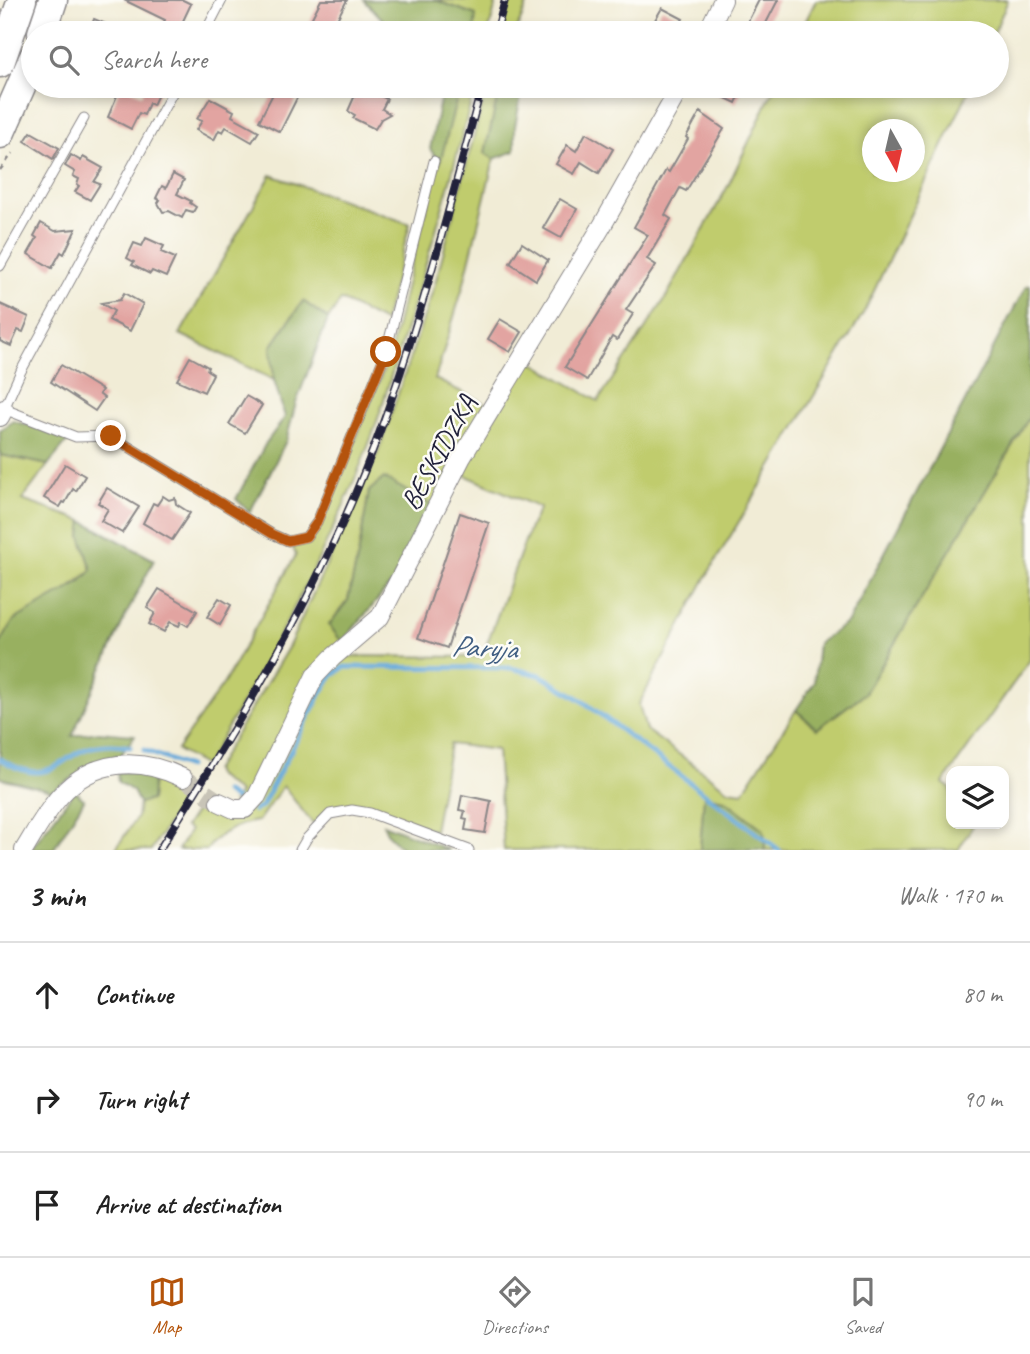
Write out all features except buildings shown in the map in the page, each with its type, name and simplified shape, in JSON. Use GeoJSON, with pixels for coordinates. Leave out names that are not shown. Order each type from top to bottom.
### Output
{"type":"FeatureCollection","features":[{"type":"Feature","properties":{"kind":"highway"},"geometry":{"type":"LineString","coordinates":[[0,63],[22,0]]}},
{"type":"Feature","properties":{"kind":"highway"},"geometry":{"type":"LineString","coordinates":[[46,21],[52,0]]}},
{"type":"Feature","properties":{"kind":"highway"},"geometry":{"type":"LineString","coordinates":[[0,134],[21,87]]}},
{"type":"Feature","properties":{"kind":"street"},"geometry":{"type":"LineString","coordinates":[[713,21],[723,0]]}},
{"type":"Feature","properties":{"kind":"street","name":"BESKIDZKA"},"geometry":{"type":"LineString","coordinates":[[219,802],[234,809],[245,809],[257,796],[316,676],[332,657],[380,617],[462,457],[601,226],[674,98]]}},
{"type":"Feature","properties":{"kind":"street"},"geometry":{"type":"LineString","coordinates":[[24,850],[59,797],[72,784],[93,771],[122,763],[170,772],[183,778]]}},
{"type":"Feature","properties":{"kind":"lane"},"geometry":{"type":"LineString","coordinates":[[211,21],[222,0]]}},
{"type":"Feature","properties":{"kind":"lane"},"geometry":{"type":"LineString","coordinates":[[169,98],[21,371],[2,413],[76,437],[111,436],[272,534],[288,541],[306,537],[317,522],[386,352],[433,161]]}},
{"type":"Feature","properties":{"kind":"lane"},"geometry":{"type":"LineString","coordinates":[[0,266],[84,118]]}},
{"type":"Feature","properties":{"kind":"lane"},"geometry":{"type":"LineString","coordinates":[[300,850],[307,838],[330,814],[352,810],[370,813],[469,850]]}},
{"type":"Feature","properties":{"kind":"green space"},"geometry":{"type":"Polygon","coordinates":[[[364,0],[435,0],[476,15],[475,21],[384,21],[364,0]]]}},
{"type":"Feature","properties":{"kind":"green space"},"geometry":{"type":"Polygon","coordinates":[[[435,0],[497,0],[491,21],[475,21],[475,15],[435,0]]]}},
{"type":"Feature","properties":{"kind":"green space"},"geometry":{"type":"Polygon","coordinates":[[[510,0],[529,0],[520,21],[504,21],[510,0]]]}},
{"type":"Feature","properties":{"kind":"green space"},"geometry":{"type":"Polygon","coordinates":[[[816,0],[1008,0],[999,21],[806,21],[816,0]]]}},
{"type":"Feature","properties":{"kind":"green space"},"geometry":{"type":"Polygon","coordinates":[[[441,98],[457,98],[440,163],[430,149],[441,98]]]}},
{"type":"Feature","properties":{"kind":"green space"},"geometry":{"type":"Polygon","coordinates":[[[457,98],[472,98],[430,249],[370,441],[315,566],[205,766],[177,750],[224,683],[296,555],[292,546],[310,541],[327,512],[390,354],[409,272],[457,98]]]}},
{"type":"Feature","properties":{"kind":"green space"},"geometry":{"type":"Polygon","coordinates":[[[484,98],[497,98],[485,153],[494,159],[463,287],[435,379],[488,405],[433,506],[411,495],[369,491],[348,600],[329,625],[342,642],[246,799],[233,802],[239,793],[214,771],[289,646],[378,453],[435,284],[484,98]]]}},
{"type":"Feature","properties":{"kind":"green space"},"geometry":{"type":"Polygon","coordinates":[[[497,98],[521,98],[515,126],[515,151],[494,159],[485,153],[497,98]]]}},
{"type":"Feature","properties":{"kind":"green space"},"geometry":{"type":"Polygon","coordinates":[[[769,98],[965,98],[865,310],[709,572],[639,704],[646,730],[728,790],[743,792],[796,710],[817,729],[865,693],[1030,415],[1030,660],[955,766],[946,766],[946,779],[943,783],[946,785],[946,829],[971,829],[958,850],[763,850],[765,848],[704,797],[700,850],[504,850],[497,750],[450,744],[434,831],[385,811],[360,805],[334,807],[313,824],[283,786],[258,821],[229,830],[207,850],[178,850],[190,830],[185,827],[200,805],[220,814],[227,811],[239,815],[321,679],[344,656],[482,657],[531,525],[540,508],[460,473],[527,359],[598,401],[665,299],[728,186],[769,98]]]}},
{"type":"Feature","properties":{"kind":"green space"},"geometry":{"type":"Polygon","coordinates":[[[271,175],[410,224],[384,322],[341,300],[328,319],[303,301],[271,347],[274,380],[180,334],[271,175]]]}},
{"type":"Feature","properties":{"kind":"green space"},"geometry":{"type":"Polygon","coordinates":[[[1030,285],[1030,416],[865,693],[817,729],[796,710],[814,683],[818,643],[848,622],[1026,286],[1030,285]]]}},
{"type":"Feature","properties":{"kind":"green space"},"geometry":{"type":"Polygon","coordinates":[[[303,301],[328,319],[296,403],[286,441],[250,512],[236,499],[266,443],[285,417],[274,380],[271,347],[303,301]]]}},
{"type":"Feature","properties":{"kind":"green space"},"geometry":{"type":"Polygon","coordinates":[[[13,421],[68,441],[48,465],[0,455],[0,431],[13,421]]]}},
{"type":"Feature","properties":{"kind":"green space"},"geometry":{"type":"Polygon","coordinates":[[[0,455],[48,465],[22,500],[83,521],[81,536],[92,570],[0,644],[0,455]]]}},
{"type":"Feature","properties":{"kind":"green space"},"geometry":{"type":"Polygon","coordinates":[[[384,478],[433,506],[392,583],[342,642],[329,625],[348,600],[369,491],[384,478]]]}},
{"type":"Feature","properties":{"kind":"green space"},"geometry":{"type":"Polygon","coordinates":[[[83,521],[154,560],[126,615],[72,736],[99,732],[135,735],[121,755],[88,768],[52,791],[0,778],[0,644],[14,620],[79,583],[92,570],[81,536],[83,521]]]}},
{"type":"Feature","properties":{"kind":"green space"},"geometry":{"type":"Polygon","coordinates":[[[117,772],[135,772],[153,778],[151,800],[139,803],[133,791],[118,782],[117,772]]]}},
{"type":"Feature","properties":{"kind":"green space"},"geometry":{"type":"Polygon","coordinates":[[[153,778],[161,779],[186,796],[151,850],[115,850],[137,817],[139,803],[151,800],[153,778]]]}},
{"type":"Feature","properties":{"kind":"green space"},"geometry":{"type":"Polygon","coordinates":[[[75,790],[84,800],[53,850],[30,850],[75,790]]]}},
{"type":"Feature","properties":{"kind":"green space"},"geometry":{"type":"Polygon","coordinates":[[[704,796],[725,800],[764,830],[765,849],[700,850],[704,796]]]}},
{"type":"Feature","properties":{"kind":"green space"},"geometry":{"type":"Polygon","coordinates":[[[383,824],[449,850],[403,850],[389,836],[383,824]]]}},
{"type":"Feature","properties":{"kind":"waterway","name":"Paryja"},"geometry":{"type":"LineString","coordinates":[[254,811],[262,806],[322,691],[333,675],[344,667],[511,668],[540,675],[580,699],[779,850]]}},
{"type":"Feature","properties":{"kind":"waterway","name":"Paryja"},"geometry":{"type":"LineString","coordinates":[[0,759],[17,768],[36,772],[55,767],[92,747],[130,747]]}},
{"type":"Feature","properties":{"kind":"waterway"},"geometry":{"type":"LineString","coordinates":[[144,750],[188,767]]}},
{"type":"Feature","properties":{"kind":"waterway"},"geometry":{"type":"LineString","coordinates":[[225,792],[235,799]]}},
{"type":"Feature","properties":{"kind":"tunnel"},"geometry":{"type":"LineString","coordinates":[[183,778],[219,802]]}},
{"type":"Feature","properties":{"kind":"railway"},"geometry":{"type":"LineString","coordinates":[[499,21],[505,0]]}},
{"type":"Feature","properties":{"kind":"railway"},"geometry":{"type":"LineString","coordinates":[[159,850],[271,664],[344,520],[383,423],[415,328],[479,98]]}},
{"type":"Feature","properties":{"kind":"route"},"geometry":{"type":"LineString","coordinates":[[111,436],[272,534],[288,541],[306,537],[317,522],[386,352]]}}]}
